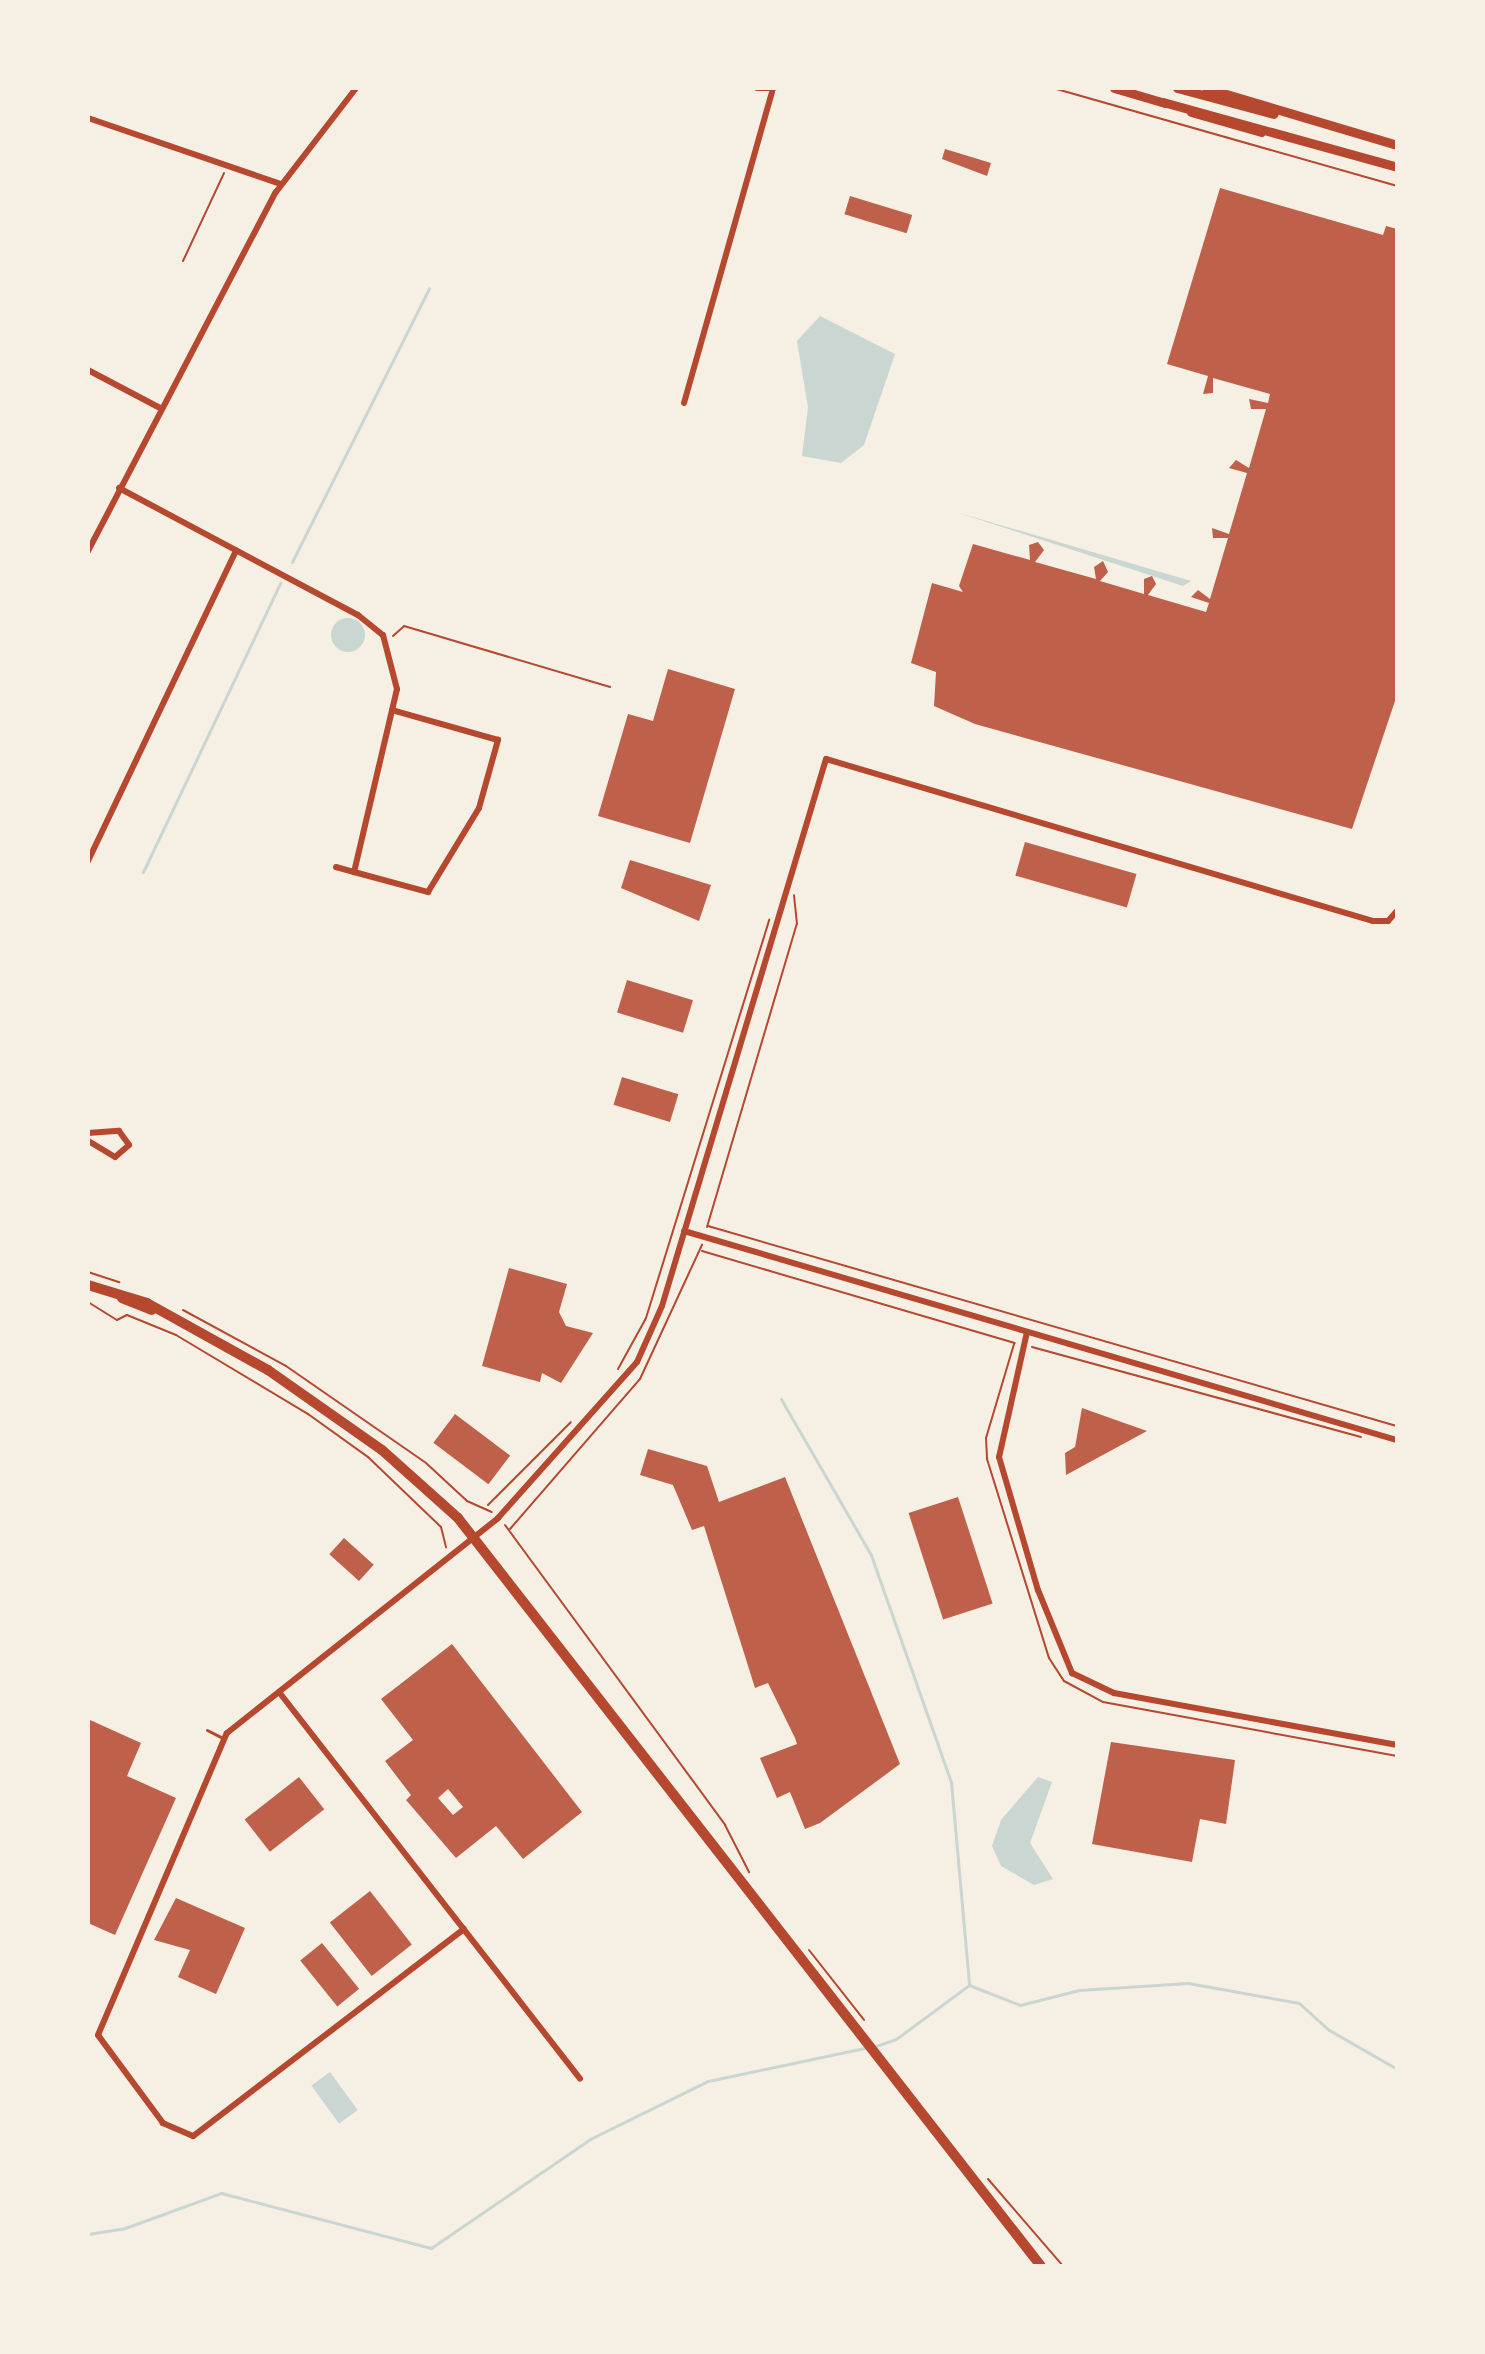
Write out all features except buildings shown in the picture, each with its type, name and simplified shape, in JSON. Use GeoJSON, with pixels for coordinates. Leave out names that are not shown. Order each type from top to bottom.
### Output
{"type":"FeatureCollection","features":[{"type":"Feature","properties":{"kind":"main road"},"geometry":{"type":"LineString","coordinates":[[1114,88],[1397,167]]}},
{"type":"Feature","properties":{"kind":"main road"},"geometry":{"type":"LineString","coordinates":[[1177,88],[1397,145]]}},
{"type":"Feature","properties":{"kind":"main road"},"geometry":{"type":"LineString","coordinates":[[1206,88],[1289,116]]}},
{"type":"Feature","properties":{"kind":"main road"},"geometry":{"type":"LineString","coordinates":[[88,1285],[152,1310],[322,1406],[402,1466],[476,1537],[857,2037],[1041,2266]]}},
{"type":"Feature","properties":{"kind":"street"},"geometry":{"type":"LineString","coordinates":[[88,551],[160,408],[281,184],[356,88]]}},
{"type":"Feature","properties":{"kind":"street"},"geometry":{"type":"LineString","coordinates":[[684,403],[773,90],[757,88]]}},
{"type":"Feature","properties":{"kind":"street"},"geometry":{"type":"LineString","coordinates":[[88,118],[281,184]]}},
{"type":"Feature","properties":{"kind":"street"},"geometry":{"type":"LineString","coordinates":[[88,370],[160,408]]}},
{"type":"Feature","properties":{"kind":"street"},"geometry":{"type":"LineString","coordinates":[[119,488],[358,615],[387,641],[398,671],[392,710],[354,872]]}},
{"type":"Feature","properties":{"kind":"street"},"geometry":{"type":"LineString","coordinates":[[88,861],[236,551]]}},
{"type":"Feature","properties":{"kind":"street"},"geometry":{"type":"LineString","coordinates":[[336,867],[432,889],[479,808],[498,740],[392,710]]}},
{"type":"Feature","properties":{"kind":"street"},"geometry":{"type":"LineString","coordinates":[[464,1929],[206,2129],[187,2136],[168,2128],[106,2050],[98,2025],[223,1738],[476,1537],[573,1442],[631,1371],[660,1312],[826,759],[1373,921],[1388,921],[1397,911]]}},
{"type":"Feature","properties":{"kind":"street"},"geometry":{"type":"LineString","coordinates":[[88,1133],[119,1131],[129,1145],[115,1157],[88,1141]]}},
{"type":"Feature","properties":{"kind":"street"},"geometry":{"type":"LineString","coordinates":[[684,1231],[1397,1440]]}},
{"type":"Feature","properties":{"kind":"street"},"geometry":{"type":"LineString","coordinates":[[1027,1332],[999,1457],[1038,1590],[1072,1673],[1114,1693],[1397,1745]]}},
{"type":"Feature","properties":{"kind":"street"},"geometry":{"type":"LineString","coordinates":[[279,1692],[580,2079]]}},
{"type":"Feature","properties":{"kind":"lane"},"geometry":{"type":"LineString","coordinates":[[207,1730],[223,1738]]}},
{"type":"Feature","properties":{"kind":"path"},"geometry":{"type":"LineString","coordinates":[[1053,88],[1397,186]]}},
{"type":"Feature","properties":{"kind":"path"},"geometry":{"type":"LineString","coordinates":[[183,261],[228,164]]}},
{"type":"Feature","properties":{"kind":"path"},"geometry":{"type":"LineString","coordinates":[[387,641],[404,626],[610,687]]}},
{"type":"Feature","properties":{"kind":"path"},"geometry":{"type":"LineString","coordinates":[[794,891],[797,924],[706,1228],[1397,1426]]}},
{"type":"Feature","properties":{"kind":"path"},"geometry":{"type":"LineString","coordinates":[[615,1373],[646,1318],[764,921],[778,917]]}},
{"type":"Feature","properties":{"kind":"path"},"geometry":{"type":"LineString","coordinates":[[701,1245],[700,1251],[689,1259],[664,1337],[640,1379],[508,1529],[725,1825],[756,1882]]}},
{"type":"Feature","properties":{"kind":"path"},"geometry":{"type":"LineString","coordinates":[[700,1251],[1359,1442],[1366,1417]]}},
{"type":"Feature","properties":{"kind":"path"},"geometry":{"type":"LineString","coordinates":[[88,1302],[117,1320],[127,1315],[176,1335],[296,1406],[368,1457],[442,1526],[443,1541]]}},
{"type":"Feature","properties":{"kind":"path"},"geometry":{"type":"LineString","coordinates":[[1014,1343],[986,1438],[987,1459],[1061,1678],[1098,1701],[1397,1756]]}},
{"type":"Feature","properties":{"kind":"path"},"geometry":{"type":"LineString","coordinates":[[487,1507],[576,1417]]}},
{"type":"Feature","properties":{"kind":"path"},"geometry":{"type":"LineString","coordinates":[[463,1505],[487,1507],[491,1511]]}},
{"type":"Feature","properties":{"kind":"path"},"geometry":{"type":"LineString","coordinates":[[807,1947],[868,2029]]}},
{"type":"Feature","properties":{"kind":"shaded area"},"geometry":{"type":"Polygon","coordinates":[[[820,316],[895,354],[864,445],[841,463],[802,456],[808,407],[797,341],[820,316]]]}},
{"type":"Feature","properties":{"kind":"shaded area"},"geometry":{"type":"Polygon","coordinates":[[[956,512],[1191,581],[1183,586],[956,512]]]}},
{"type":"Feature","properties":{"kind":"shaded area"},"geometry":{"type":"Polygon","coordinates":[[[348,618],[360,623],[365,635],[360,647],[348,652],[336,647],[331,635],[336,623],[348,618]]]}},
{"type":"Feature","properties":{"kind":"shaded area"},"geometry":{"type":"Polygon","coordinates":[[[1038,1777],[1052,1782],[1030,1843],[1053,1879],[1034,1885],[1001,1866],[992,1846],[1001,1820],[1038,1777]]]}},
{"type":"Feature","properties":{"kind":"shaded area"},"geometry":{"type":"Polygon","coordinates":[[[330,2072],[358,2110],[339,2124],[311,2086],[330,2072]]]}},
{"type":"Feature","properties":{"kind":"waterway"},"geometry":{"type":"LineString","coordinates":[[292,562],[429,288]]}},
{"type":"Feature","properties":{"kind":"waterway"},"geometry":{"type":"LineString","coordinates":[[143,872],[280,583]]}},
{"type":"Feature","properties":{"kind":"waterway"},"geometry":{"type":"LineString","coordinates":[[781,1399],[871,1555],[951,1782],[969,1984]]}},
{"type":"Feature","properties":{"kind":"waterway"},"geometry":{"type":"LineString","coordinates":[[873,2047],[896,2039],[969,1985],[1020,2005],[1079,1990],[1188,1983],[1299,2003],[1329,2030],[1397,2069]]}},
{"type":"Feature","properties":{"kind":"waterway"},"geometry":{"type":"LineString","coordinates":[[88,2234],[125,2228],[221,2193],[431,2248],[590,2139],[708,2081],[865,2048]]}}]}
